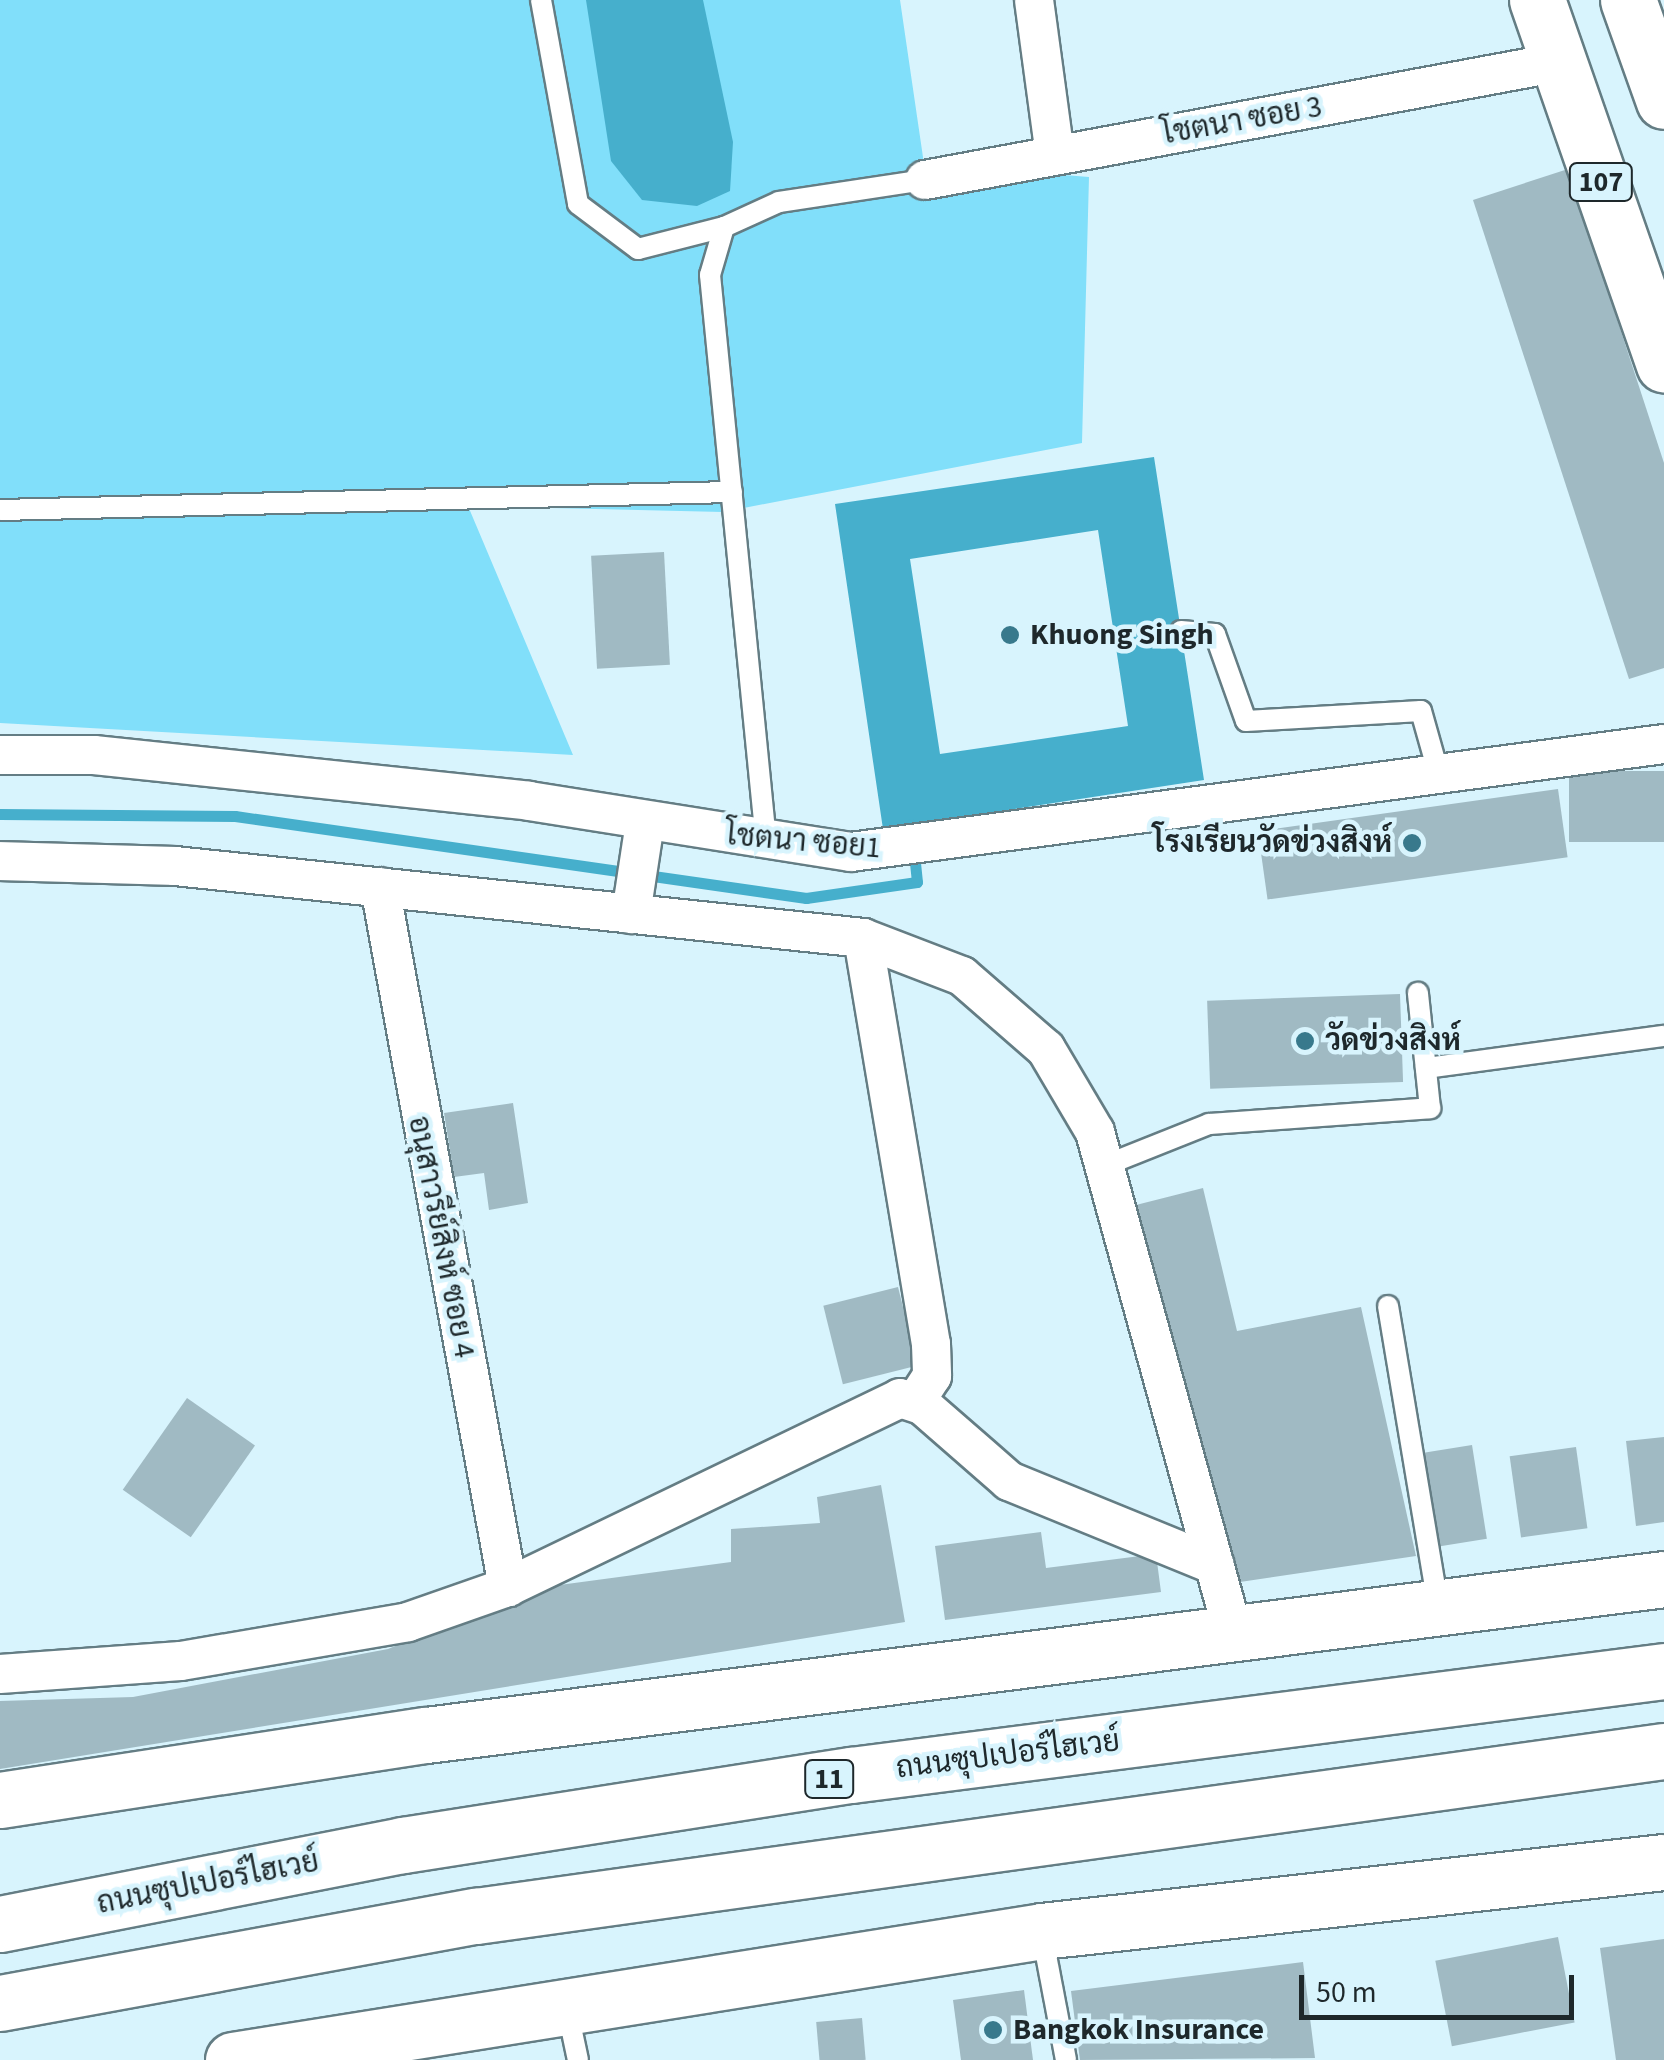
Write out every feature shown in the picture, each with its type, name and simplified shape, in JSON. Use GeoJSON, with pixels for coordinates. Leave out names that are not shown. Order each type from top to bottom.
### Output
{"type":"FeatureCollection","features":[{"type":"Feature","properties":{"kind":"main road","name":"107"},"geometry":{"type":"LineString","coordinates":[[1537,0],[1664,364]]}},
{"type":"Feature","properties":{"kind":"main road"},"geometry":{"type":"LineString","coordinates":[[1643,16],[1664,102]]}},
{"type":"Feature","properties":{"kind":"main road"},"geometry":{"type":"LineString","coordinates":[[0,1800],[406,1738],[1664,1579]]}},
{"type":"Feature","properties":{"kind":"main road","name":"ถนนซุปเปอร์ไฮเวย์"},"geometry":{"type":"LineString","coordinates":[[0,1924],[404,1846],[851,1775],[1664,1671]]}},
{"type":"Feature","properties":{"kind":"main road"},"geometry":{"type":"LineString","coordinates":[[0,2003],[476,1916],[1664,1752]]}},
{"type":"Feature","properties":{"kind":"main road"},"geometry":{"type":"LineString","coordinates":[[232,2060],[565,2002],[1042,1931],[1664,1862]]}},
{"type":"Feature","properties":{"kind":"street"},"geometry":{"type":"LineString","coordinates":[[1034,0],[1055,156]]}},
{"type":"Feature","properties":{"kind":"street","name":"โชตนา ซอย 3"},"geometry":{"type":"LineString","coordinates":[[925,180],[1560,62]]}},
{"type":"Feature","properties":{"kind":"street","name":"โชตนา ซอย1"},"geometry":{"type":"LineString","coordinates":[[0,755],[94,754],[529,801],[766,842],[894,850],[938,847],[1664,744]]}},
{"type":"Feature","properties":{"kind":"street"},"geometry":{"type":"LineString","coordinates":[[631,914],[644,823]]}},
{"type":"Feature","properties":{"kind":"street"},"geometry":{"type":"LineString","coordinates":[[0,862],[174,866],[380,887],[863,938],[934,960],[1021,1021],[1072,1086],[1106,1166],[1234,1636]]}},
{"type":"Feature","properties":{"kind":"street","name":"อนุสาวรีย์สิงห์ ซอย 4"},"geometry":{"type":"LineString","coordinates":[[380,887],[508,1587]]}},
{"type":"Feature","properties":{"kind":"street"},"geometry":{"type":"LineString","coordinates":[[863,938],[931,1344],[932,1376],[916,1401]]}},
{"type":"Feature","properties":{"kind":"street"},"geometry":{"type":"LineString","coordinates":[[0,1674],[255,1652],[408,1622],[508,1587],[848,1418],[894,1399],[916,1401],[1009,1481],[1215,1566]]}},
{"type":"Feature","properties":{"kind":"lane"},"geometry":{"type":"LineString","coordinates":[[541,0],[578,204],[638,250],[724,228],[779,202],[925,180]]}},
{"type":"Feature","properties":{"kind":"lane"},"geometry":{"type":"LineString","coordinates":[[724,228],[710,275],[766,842]]}},
{"type":"Feature","properties":{"kind":"lane"},"geometry":{"type":"LineString","coordinates":[[0,510],[732,492]]}},
{"type":"Feature","properties":{"kind":"lane"},"geometry":{"type":"LineString","coordinates":[[1181,631],[1215,634],[1246,721],[1422,711],[1440,775]]}},
{"type":"Feature","properties":{"kind":"lane"},"geometry":{"type":"LineString","coordinates":[[1106,1166],[1210,1124],[1430,1108],[1418,993]]}},
{"type":"Feature","properties":{"kind":"lane"},"geometry":{"type":"LineString","coordinates":[[1426,1068],[1664,1036]]}},
{"type":"Feature","properties":{"kind":"lane"},"geometry":{"type":"LineString","coordinates":[[1388,1306],[1438,1610]]}},
{"type":"Feature","properties":{"kind":"lane"},"geometry":{"type":"LineString","coordinates":[[1042,1931],[1066,2060]]}},
{"type":"Feature","properties":{"kind":"lane"},"geometry":{"type":"LineString","coordinates":[[565,2002],[578,2060]]}},
{"type":"Feature","properties":{"kind":"shaded area"},"geometry":{"type":"Polygon","coordinates":[[[0,0],[900,0],[924,164],[1089,177],[1082,443],[723,512],[468,506],[573,755],[0,723],[0,0]]]}},
{"type":"Feature","properties":{"kind":"shaded area"},"geometry":{"type":"Polygon","coordinates":[[[586,0],[703,0],[733,142],[730,191],[697,206],[642,200],[611,161],[586,0]]]}},
{"type":"Feature","properties":{"kind":"shaded area"},"geometry":{"type":"Polygon","coordinates":[[[1154,457],[1204,780],[883,829],[835,504],[1154,457]],[[1098,530],[910,559],[940,754],[1128,726],[1098,530]]]}},
{"type":"Feature","properties":{"kind":"building"},"geometry":{"type":"Polygon","coordinates":[[[1568,169],[1664,463],[1664,668],[1629,679],[1473,200],[1568,169]]]}},
{"type":"Feature","properties":{"kind":"building"},"geometry":{"type":"Polygon","coordinates":[[[664,552],[670,665],[597,669],[591,556],[664,552]]]}},
{"type":"Feature","properties":{"kind":"building"},"geometry":{"type":"Polygon","coordinates":[[[1569,771],[1664,771],[1664,842],[1569,842],[1569,771]]]}},
{"type":"Feature","properties":{"kind":"building","name":"โรงเรียนวัดข่วงสิงห์"},"geometry":{"type":"Polygon","coordinates":[[[1558,789],[1568,857],[1268,899],[1258,831],[1558,789]]]}},
{"type":"Feature","properties":{"kind":"building","name":"วัดข่วงสิงห์"},"geometry":{"type":"Polygon","coordinates":[[[1400,994],[1403,1082],[1210,1089],[1207,1001],[1400,994]]]}},
{"type":"Feature","properties":{"kind":"building"},"geometry":{"type":"Polygon","coordinates":[[[513,1103],[528,1203],[489,1210],[484,1173],[454,1177],[444,1113],[513,1103]]]}},
{"type":"Feature","properties":{"kind":"building"},"geometry":{"type":"Polygon","coordinates":[[[1203,1188],[1237,1331],[1361,1307],[1416,1556],[1240,1582],[1136,1205],[1203,1188]]]}},
{"type":"Feature","properties":{"kind":"building"},"geometry":{"type":"Polygon","coordinates":[[[898,1287],[918,1366],[843,1384],[823,1306],[898,1287]]]}},
{"type":"Feature","properties":{"kind":"building"},"geometry":{"type":"Polygon","coordinates":[[[187,1398],[255,1446],[191,1537],[123,1490],[187,1398]]]}},
{"type":"Feature","properties":{"kind":"building"},"geometry":{"type":"Polygon","coordinates":[[[1664,1437],[1664,1522],[1636,1526],[1626,1441],[1664,1437]]]}},
{"type":"Feature","properties":{"kind":"building"},"geometry":{"type":"Polygon","coordinates":[[[1472,1445],[1487,1539],[1436,1547],[1421,1453],[1472,1445]]]}},
{"type":"Feature","properties":{"kind":"building"},"geometry":{"type":"Polygon","coordinates":[[[1576,1447],[1587,1528],[1521,1538],[1510,1456],[1576,1447]]]}},
{"type":"Feature","properties":{"kind":"building"},"geometry":{"type":"Polygon","coordinates":[[[881,1485],[905,1622],[0,1769],[0,1701],[133,1697],[388,1649],[537,1588],[731,1562],[731,1529],[820,1523],[817,1497],[881,1485]]]}},
{"type":"Feature","properties":{"kind":"building"},"geometry":{"type":"Polygon","coordinates":[[[1041,1532],[1046,1568],[1156,1554],[1161,1592],[945,1620],[935,1546],[1041,1532]]]}},
{"type":"Feature","properties":{"kind":"building"},"geometry":{"type":"Polygon","coordinates":[[[1558,1937],[1575,2022],[1452,2046],[1435,1961],[1558,1937]]]}},
{"type":"Feature","properties":{"kind":"building"},"geometry":{"type":"Polygon","coordinates":[[[1664,1939],[1664,2060],[1616,2060],[1600,1948],[1664,1939]]]}},
{"type":"Feature","properties":{"kind":"building"},"geometry":{"type":"Polygon","coordinates":[[[1303,1962],[1315,2058],[1080,2060],[1071,1991],[1303,1962]]]}},
{"type":"Feature","properties":{"kind":"building","name":"Bangkok Insurance"},"geometry":{"type":"Polygon","coordinates":[[[1024,1990],[1033,2060],[961,2060],[953,2000],[1024,1990]]]}},
{"type":"Feature","properties":{"kind":"building"},"geometry":{"type":"Polygon","coordinates":[[[862,2018],[866,2060],[819,2060],[816,2022],[862,2018]]]}},
{"type":"Feature","properties":{"kind":"waterway"},"geometry":{"type":"LineString","coordinates":[[0,814],[235,816],[806,898],[917,882],[911,824]]}},
{"type":"Feature","properties":{"kind":"place","name":"Khuong Singh"},"geometry":{"type":"Point","coordinates":[1010,635]}},
{"type":"Feature","properties":{"kind":"place","name":"โรงเรียนวัดข่วงสิงห์"},"geometry":{"type":"Point","coordinates":[1412,843]}},
{"type":"Feature","properties":{"kind":"place","name":"วัดข่วงสิงห์"},"geometry":{"type":"Point","coordinates":[1305,1041]}},
{"type":"Feature","properties":{"kind":"place","name":"Bangkok Insurance"},"geometry":{"type":"Point","coordinates":[993,2030]}}]}
